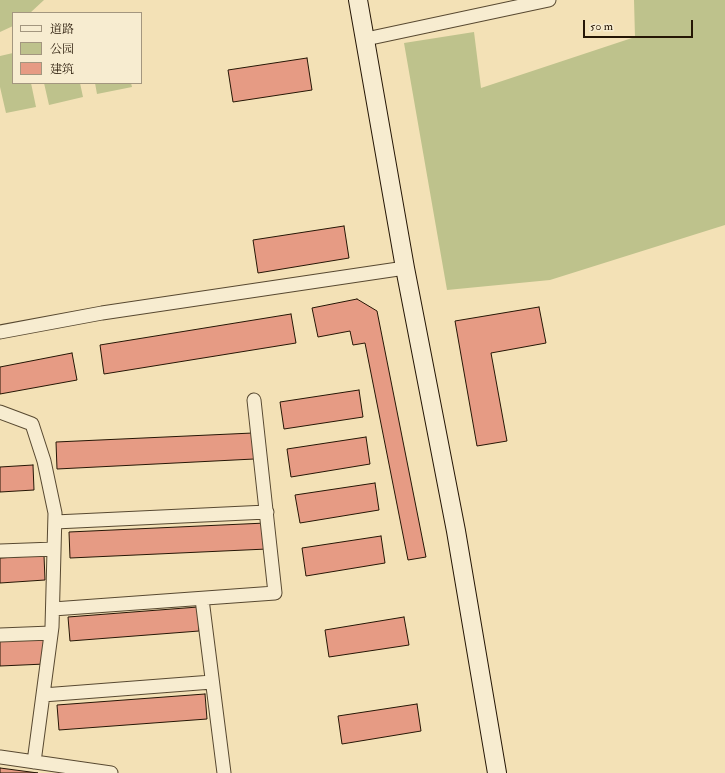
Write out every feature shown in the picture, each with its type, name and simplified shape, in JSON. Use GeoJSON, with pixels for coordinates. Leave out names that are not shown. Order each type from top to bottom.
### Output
{"type":"FeatureCollection","features":[{"type":"Feature","properties":{"kind":"street"},"geometry":{"type":"LineString","coordinates":[[358,0],[406,268],[456,531],[497,773]]}},
{"type":"Feature","properties":{"kind":"street"},"geometry":{"type":"LineString","coordinates":[[366,39],[549,0]]}},
{"type":"Feature","properties":{"kind":"street"},"geometry":{"type":"LineString","coordinates":[[0,332],[102,313],[406,268]]}},
{"type":"Feature","properties":{"kind":"street"},"geometry":{"type":"LineString","coordinates":[[53,609],[275,593],[254,400]]}},
{"type":"Feature","properties":{"kind":"street"},"geometry":{"type":"LineString","coordinates":[[0,412],[32,424],[44,460],[55,513],[51,633],[34,762]]}},
{"type":"Feature","properties":{"kind":"street"},"geometry":{"type":"LineString","coordinates":[[55,522],[267,512]]}},
{"type":"Feature","properties":{"kind":"street"},"geometry":{"type":"LineString","coordinates":[[0,551],[54,548]]}},
{"type":"Feature","properties":{"kind":"street"},"geometry":{"type":"LineString","coordinates":[[202,599],[224,773]]}},
{"type":"Feature","properties":{"kind":"street"},"geometry":{"type":"LineString","coordinates":[[0,635],[51,633]]}},
{"type":"Feature","properties":{"kind":"street"},"geometry":{"type":"LineString","coordinates":[[43,695],[212,682]]}},
{"type":"Feature","properties":{"kind":"street"},"geometry":{"type":"LineString","coordinates":[[0,757],[111,773]]}},
{"type":"Feature","properties":{"kind":"green space"},"geometry":{"type":"Polygon","coordinates":[[[0,0],[44,0],[31,12],[12,12],[12,26],[0,32],[0,0]]]}},
{"type":"Feature","properties":{"kind":"green space"},"geometry":{"type":"Polygon","coordinates":[[[634,0],[725,0],[725,225],[550,280],[447,290],[404,43],[474,32],[481,88],[635,37],[634,0]]]}},
{"type":"Feature","properties":{"kind":"green space"},"geometry":{"type":"Polygon","coordinates":[[[12,53],[12,84],[31,84],[36,107],[6,113],[0,87],[0,56],[12,53]]]}},
{"type":"Feature","properties":{"kind":"green space"},"geometry":{"type":"Polygon","coordinates":[[[44,84],[80,84],[83,97],[49,105],[44,84]]]}},
{"type":"Feature","properties":{"kind":"green space"},"geometry":{"type":"Polygon","coordinates":[[[95,84],[131,84],[132,87],[97,94],[95,84]]]}},
{"type":"Feature","properties":{"kind":"building"},"geometry":{"type":"Polygon","coordinates":[[[307,58],[312,90],[233,102],[228,70],[307,58]]]}},
{"type":"Feature","properties":{"kind":"building"},"geometry":{"type":"Polygon","coordinates":[[[344,226],[349,258],[258,273],[253,240],[344,226]]]}},
{"type":"Feature","properties":{"kind":"building"},"geometry":{"type":"Polygon","coordinates":[[[357,299],[377,311],[426,557],[408,560],[365,343],[353,345],[350,331],[318,337],[312,308],[357,299]]]}},
{"type":"Feature","properties":{"kind":"building"},"geometry":{"type":"Polygon","coordinates":[[[539,307],[546,343],[491,353],[507,441],[477,446],[455,321],[539,307]]]}},
{"type":"Feature","properties":{"kind":"building"},"geometry":{"type":"Polygon","coordinates":[[[291,314],[296,343],[104,374],[100,345],[291,314]]]}},
{"type":"Feature","properties":{"kind":"building"},"geometry":{"type":"Polygon","coordinates":[[[72,353],[77,380],[0,394],[0,367],[72,353]]]}},
{"type":"Feature","properties":{"kind":"building"},"geometry":{"type":"Polygon","coordinates":[[[359,390],[363,417],[284,429],[280,402],[359,390]]]}},
{"type":"Feature","properties":{"kind":"building"},"geometry":{"type":"Polygon","coordinates":[[[253,433],[254,459],[57,469],[56,442],[253,433]]]}},
{"type":"Feature","properties":{"kind":"building"},"geometry":{"type":"Polygon","coordinates":[[[366,437],[370,464],[291,477],[287,449],[366,437]]]}},
{"type":"Feature","properties":{"kind":"building"},"geometry":{"type":"Polygon","coordinates":[[[33,465],[34,490],[0,492],[0,467],[33,465]]]}},
{"type":"Feature","properties":{"kind":"building"},"geometry":{"type":"Polygon","coordinates":[[[375,483],[379,510],[300,523],[295,495],[375,483]]]}},
{"type":"Feature","properties":{"kind":"building"},"geometry":{"type":"Polygon","coordinates":[[[266,523],[267,549],[70,558],[69,532],[266,523]]]}},
{"type":"Feature","properties":{"kind":"building"},"geometry":{"type":"Polygon","coordinates":[[[381,536],[385,563],[306,576],[302,548],[381,536]]]}},
{"type":"Feature","properties":{"kind":"building"},"geometry":{"type":"Polygon","coordinates":[[[44,555],[45,580],[0,583],[0,558],[44,555]]]}},
{"type":"Feature","properties":{"kind":"building"},"geometry":{"type":"Polygon","coordinates":[[[198,607],[199,631],[70,641],[68,617],[198,607]]]}},
{"type":"Feature","properties":{"kind":"building"},"geometry":{"type":"Polygon","coordinates":[[[404,617],[409,645],[329,657],[325,630],[404,617]]]}},
{"type":"Feature","properties":{"kind":"building"},"geometry":{"type":"Polygon","coordinates":[[[44,639],[45,664],[0,666],[0,641],[44,639]]]}},
{"type":"Feature","properties":{"kind":"building"},"geometry":{"type":"Polygon","coordinates":[[[205,694],[207,719],[59,730],[57,705],[205,694]]]}},
{"type":"Feature","properties":{"kind":"building"},"geometry":{"type":"Polygon","coordinates":[[[417,704],[421,731],[342,744],[338,716],[417,704]]]}},
{"type":"Feature","properties":{"kind":"building"},"geometry":{"type":"Polygon","coordinates":[[[0,768],[38,773],[0,773],[0,768]]]}}]}
